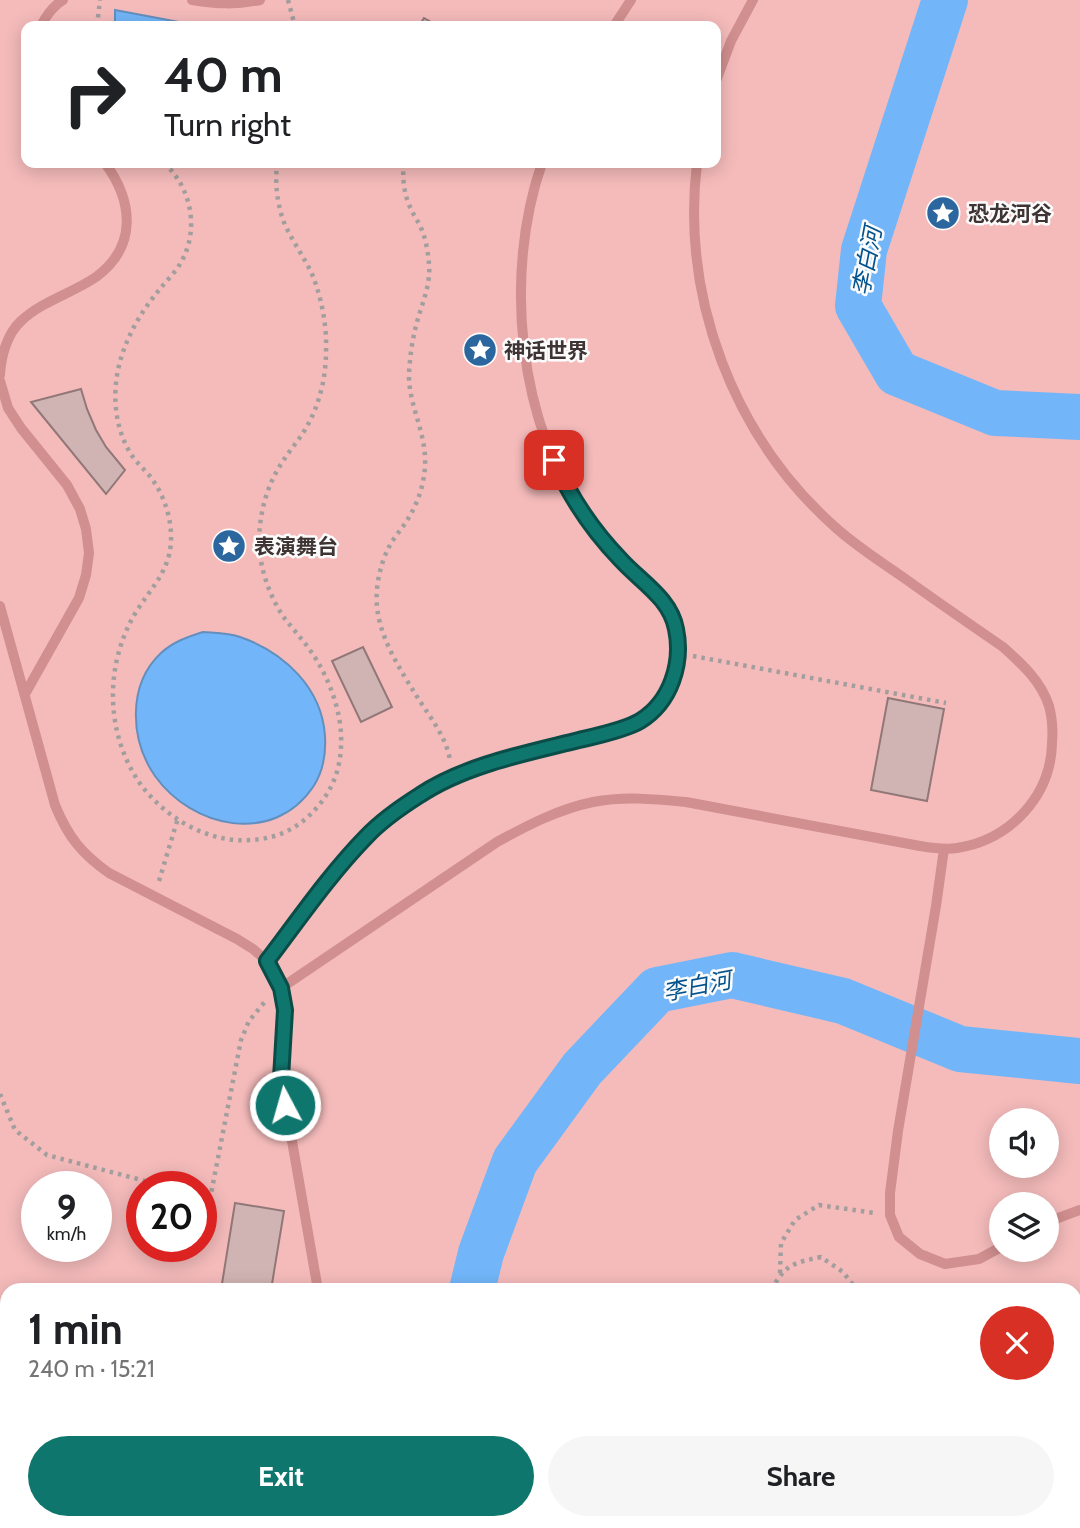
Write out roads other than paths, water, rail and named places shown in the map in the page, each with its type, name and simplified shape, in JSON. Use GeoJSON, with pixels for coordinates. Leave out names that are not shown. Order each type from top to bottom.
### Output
{"type":"FeatureCollection","features":[{"type":"Feature","properties":{"kind":"lane"},"geometry":{"type":"LineString","coordinates":[[44,21],[63,0]]}},
{"type":"Feature","properties":{"kind":"lane"},"geometry":{"type":"LineString","coordinates":[[192,0],[238,4],[260,0]]}},
{"type":"Feature","properties":{"kind":"lane"},"geometry":{"type":"LineString","coordinates":[[617,21],[631,0]]}},
{"type":"Feature","properties":{"kind":"lane"},"geometry":{"type":"LineString","coordinates":[[721,68],[731,41],[753,0]]}},
{"type":"Feature","properties":{"kind":"lane"},"geometry":{"type":"LineString","coordinates":[[0,375],[3,354],[20,321],[97,276],[119,252],[126,232],[127,215],[124,196],[109,168]]}},
{"type":"Feature","properties":{"kind":"lane"},"geometry":{"type":"LineString","coordinates":[[267,961],[340,865],[368,835],[422,793],[492,763],[639,722],[657,706],[671,686],[678,666],[676,627],[668,608],[589,522],[559,474],[537,416],[530,390],[521,282],[528,216],[540,168]]}},
{"type":"Feature","properties":{"kind":"lane"},"geometry":{"type":"LineString","coordinates":[[281,988],[497,842],[533,822],[569,808],[627,798],[686,802],[944,849],[965,846],[995,836],[1011,826],[1039,793],[1048,774],[1053,728],[1049,705],[1036,681],[1003,647],[835,527],[801,493],[771,455],[747,416],[717,354],[705,309],[697,268],[694,223],[697,168]]}},
{"type":"Feature","properties":{"kind":"lane"},"geometry":{"type":"LineString","coordinates":[[0,381],[8,408],[67,485],[80,509],[89,553],[79,598],[25,694]]}},
{"type":"Feature","properties":{"kind":"lane"},"geometry":{"type":"LineString","coordinates":[[0,606],[55,805],[62,824],[74,843],[109,873],[253,948],[267,961],[281,988],[285,1010],[281,1078],[317,1283]]}},
{"type":"Feature","properties":{"kind":"lane"},"geometry":{"type":"LineString","coordinates":[[944,849],[898,1131],[890,1215],[899,1237],[920,1254],[945,1264],[979,1259],[989,1254]]}},
{"type":"Feature","properties":{"kind":"lane"},"geometry":{"type":"LineString","coordinates":[[1059,1219],[1080,1210]]}},
{"type":"Feature","properties":{"kind":"water"},"geometry":{"type":"Polygon","coordinates":[[[115,10],[173,21],[115,21],[115,10]]]}},
{"type":"Feature","properties":{"kind":"water"},"geometry":{"type":"Polygon","coordinates":[[[203,632],[236,636],[271,652],[298,674],[317,702],[325,736],[321,769],[313,787],[296,806],[277,817],[255,823],[233,823],[211,818],[190,808],[171,794],[147,762],[137,730],[136,713],[142,681],[161,653],[180,640],[203,632]]]}},
{"type":"Feature","properties":{"kind":"waterway","name":"李白河"},"geometry":{"type":"LineString","coordinates":[[945,0],[864,250],[858,306],[897,373],[995,413],[1080,417]]}},
{"type":"Feature","properties":{"kind":"waterway","name":"李白河"},"geometry":{"type":"LineString","coordinates":[[474,1283],[481,1253],[515,1161],[582,1069],[657,990],[732,975],[843,1001],[960,1049],[1080,1061]]}},
{"type":"Feature","properties":{"kind":"place","name":"恐龙河谷"},"geometry":{"type":"Point","coordinates":[943,213]}},
{"type":"Feature","properties":{"kind":"place","name":"神话世界"},"geometry":{"type":"Point","coordinates":[480,350]}},
{"type":"Feature","properties":{"kind":"place","name":"表演舞台"},"geometry":{"type":"Point","coordinates":[229,546]}}]}
